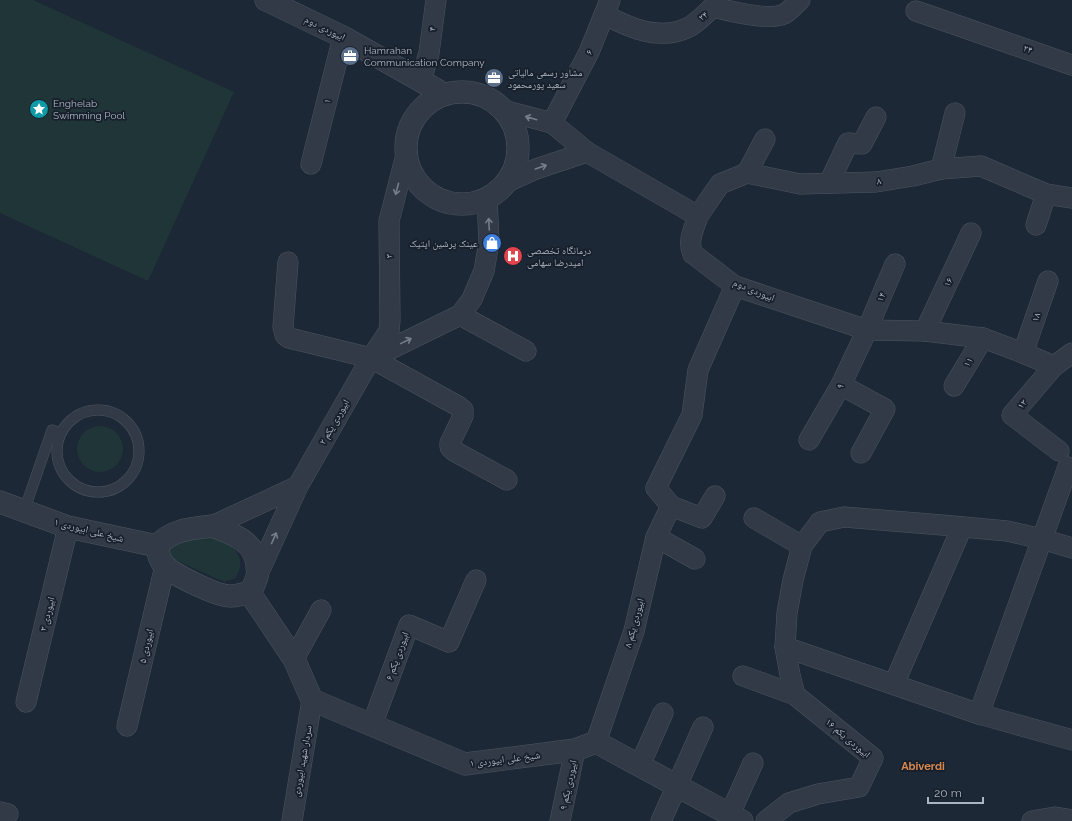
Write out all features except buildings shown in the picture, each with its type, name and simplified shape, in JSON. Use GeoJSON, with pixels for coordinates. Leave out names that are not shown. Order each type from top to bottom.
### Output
{"type":"FeatureCollection","features":[{"type":"Feature","properties":{"kind":"street","name":"ابیوردی دوم"},"geometry":{"type":"LineString","coordinates":[[266,0],[343,37],[434,88]]}},
{"type":"Feature","properties":{"kind":"street","name":"۴"},"geometry":{"type":"LineString","coordinates":[[434,88],[429,53],[436,0]]}},
{"type":"Feature","properties":{"kind":"street","name":"۲۴"},"geometry":{"type":"LineString","coordinates":[[608,7],[624,25],[660,35],[688,28],[715,4],[746,14],[777,16],[784,14],[800,0]]}},
{"type":"Feature","properties":{"kind":"street","name":"۶"},"geometry":{"type":"LineString","coordinates":[[552,124],[590,52],[608,7]]}},
{"type":"Feature","properties":{"kind":"street","name":"۲۴"},"geometry":{"type":"LineString","coordinates":[[916,11],[1072,65]]}},
{"type":"Feature","properties":{"kind":"street","name":"۱"},"geometry":{"type":"LineString","coordinates":[[311,164],[343,37]]}},
{"type":"Feature","properties":{"kind":"street"},"geometry":{"type":"LineString","coordinates":[[434,88],[477,94],[491,100],[504,110],[516,133],[518,146],[517,160],[505,184],[497,192],[476,202],[463,204],[440,199],[425,188],[414,174],[409,163],[407,151],[409,133],[416,116],[424,107],[434,100],[434,88]]}},
{"type":"Feature","properties":{"kind":"street"},"geometry":{"type":"LineString","coordinates":[[504,110],[552,124],[587,152],[698,216],[720,184],[747,173],[765,139]]}},
{"type":"Feature","properties":{"kind":"street"},"geometry":{"type":"LineString","coordinates":[[942,169],[955,113]]}},
{"type":"Feature","properties":{"kind":"street"},"geometry":{"type":"LineString","coordinates":[[829,183],[848,143],[862,144],[876,117]]}},
{"type":"Feature","properties":{"kind":"street","name":"۳"},"geometry":{"type":"LineString","coordinates":[[370,358],[389,331],[388,221],[407,151]]}},
{"type":"Feature","properties":{"kind":"street"},"geometry":{"type":"LineString","coordinates":[[505,184],[536,169],[587,152]]}},
{"type":"Feature","properties":{"kind":"street","name":"۸"},"geometry":{"type":"LineString","coordinates":[[747,173],[800,184],[876,182],[913,176],[942,169],[981,166],[1046,194],[1072,198]]}},
{"type":"Feature","properties":{"kind":"street"},"geometry":{"type":"LineString","coordinates":[[1036,225],[1046,194]]}},
{"type":"Feature","properties":{"kind":"street"},"geometry":{"type":"LineString","coordinates":[[370,358],[460,315],[472,299],[484,271],[489,242],[487,198]]}},
{"type":"Feature","properties":{"kind":"street","name":"ابیوردی دوم"},"geometry":{"type":"LineString","coordinates":[[698,216],[690,240],[692,254],[735,286],[867,330],[925,331],[983,338],[1054,366]]}},
{"type":"Feature","properties":{"kind":"street","name":"۱۶"},"geometry":{"type":"LineString","coordinates":[[925,331],[971,233]]}},
{"type":"Feature","properties":{"kind":"street"},"geometry":{"type":"LineString","coordinates":[[288,262],[283,327],[285,335],[289,338],[370,358],[458,406],[463,410],[463,416],[450,443],[450,447],[454,451],[508,480]]}},
{"type":"Feature","properties":{"kind":"street","name":"۱۴"},"geometry":{"type":"LineString","coordinates":[[867,330],[895,264]]}},
{"type":"Feature","properties":{"kind":"street","name":"۱۸"},"geometry":{"type":"LineString","coordinates":[[1023,353],[1048,281]]}},
{"type":"Feature","properties":{"kind":"street"},"geometry":{"type":"LineString","coordinates":[[715,496],[702,518],[671,506],[656,488],[692,415],[698,370],[735,286]]}},
{"type":"Feature","properties":{"kind":"street"},"geometry":{"type":"LineString","coordinates":[[460,315],[526,351]]}},
{"type":"Feature","properties":{"kind":"street","name":"۹"},"geometry":{"type":"LineString","coordinates":[[809,440],[841,385],[867,330]]}},
{"type":"Feature","properties":{"kind":"street","name":"۱۱"},"geometry":{"type":"LineString","coordinates":[[954,386],[983,338]]}},
{"type":"Feature","properties":{"kind":"street"},"geometry":{"type":"LineString","coordinates":[[1054,366],[1072,353]]}},
{"type":"Feature","properties":{"kind":"street","name":"۲ ابیوردی یکم"},"geometry":{"type":"LineString","coordinates":[[253,583],[298,486],[370,358]]}},
{"type":"Feature","properties":{"kind":"street","name":"۱۳"},"geometry":{"type":"LineString","coordinates":[[1042,538],[1063,459],[1012,415],[1054,366]]}},
{"type":"Feature","properties":{"kind":"street"},"geometry":{"type":"LineString","coordinates":[[841,385],[885,409],[860,454]]}},
{"type":"Feature","properties":{"kind":"street"},"geometry":{"type":"LineString","coordinates":[[253,583],[230,596],[210,591],[183,578],[161,556],[165,538],[177,532],[192,528],[212,526],[298,486]]}},
{"type":"Feature","properties":{"kind":"street","name":"شیخ علی ابیوردی ۱"},"geometry":{"type":"LineString","coordinates":[[0,502],[68,527],[161,556]]}},
{"type":"Feature","properties":{"kind":"street","name":"۸ ابیوردی یکم"},"geometry":{"type":"LineString","coordinates":[[596,742],[641,633],[656,536],[671,506]]}},
{"type":"Feature","properties":{"kind":"street"},"geometry":{"type":"LineString","coordinates":[[794,695],[784,647],[787,613],[793,580],[802,546],[820,522],[844,517],[1007,531],[1042,538],[1072,548]]}},
{"type":"Feature","properties":{"kind":"street"},"geometry":{"type":"LineString","coordinates":[[754,518],[802,546]]}},
{"type":"Feature","properties":{"kind":"street"},"geometry":{"type":"LineString","coordinates":[[212,526],[229,532],[249,544],[257,561],[253,583],[294,659],[312,700]]}},
{"type":"Feature","properties":{"kind":"street","name":"۳ ابیوردی"},"geometry":{"type":"LineString","coordinates":[[26,702],[68,527]]}},
{"type":"Feature","properties":{"kind":"street"},"geometry":{"type":"LineString","coordinates":[[894,684],[962,527]]}},
{"type":"Feature","properties":{"kind":"street"},"geometry":{"type":"LineString","coordinates":[[656,536],[695,559]]}},
{"type":"Feature","properties":{"kind":"street"},"geometry":{"type":"LineString","coordinates":[[979,714],[1042,538]]}},
{"type":"Feature","properties":{"kind":"street","name":"۵ ابیوردی"},"geometry":{"type":"LineString","coordinates":[[127,726],[161,556]]}},
{"type":"Feature","properties":{"kind":"street","name":"۶ ابیوردی یکم"},"geometry":{"type":"LineString","coordinates":[[372,725],[409,625],[450,642],[476,580]]}},
{"type":"Feature","properties":{"kind":"street"},"geometry":{"type":"LineString","coordinates":[[294,659],[321,610]]}},
{"type":"Feature","properties":{"kind":"street"},"geometry":{"type":"LineString","coordinates":[[784,647],[979,714],[1072,740]]}},
{"type":"Feature","properties":{"kind":"street"},"geometry":{"type":"LineString","coordinates":[[743,676],[794,695]]}},
{"type":"Feature","properties":{"kind":"street","name":"۱۶ ابیوردی یکم"},"geometry":{"type":"LineString","coordinates":[[766,821],[789,804],[818,794],[860,787],[873,758],[794,695]]}},
{"type":"Feature","properties":{"kind":"street","name":"شیخ علی ابیوردی ۱"},"geometry":{"type":"LineString","coordinates":[[312,700],[465,764],[575,750],[596,742]]}},
{"type":"Feature","properties":{"kind":"street","name":"سردار شهید ابیوردی"},"geometry":{"type":"LineString","coordinates":[[292,821],[312,700]]}},
{"type":"Feature","properties":{"kind":"street"},"geometry":{"type":"LineString","coordinates":[[640,765],[663,713]]}},
{"type":"Feature","properties":{"kind":"street"},"geometry":{"type":"LineString","coordinates":[[661,821],[678,786],[703,727]]}},
{"type":"Feature","properties":{"kind":"street"},"geometry":{"type":"LineString","coordinates":[[596,742],[736,818],[754,763]]}},
{"type":"Feature","properties":{"kind":"street","name":"۹ ابیوردی یکم"},"geometry":{"type":"LineString","coordinates":[[560,821],[575,750]]}},
{"type":"Feature","properties":{"kind":"street"},"geometry":{"type":"LineString","coordinates":[[1032,821],[1055,817],[1072,820]]}},
{"type":"Feature","properties":{"kind":"lane"},"geometry":{"type":"LineString","coordinates":[[91,410],[104,410],[117,414],[128,422],[135,433],[139,446],[138,460],[133,472],[124,483],[112,490],[98,492],[84,490],[72,484],[63,473],[58,461],[57,447],[60,433],[68,422],[78,414],[91,410]]}},
{"type":"Feature","properties":{"kind":"lane"},"geometry":{"type":"LineString","coordinates":[[24,511],[52,430],[60,433]]}},
{"type":"Feature","properties":{"kind":"green space"},"geometry":{"type":"Polygon","coordinates":[[[0,0],[33,0],[234,92],[148,281],[0,213],[0,0]]]}},
{"type":"Feature","properties":{"kind":"green space"},"geometry":{"type":"Polygon","coordinates":[[[100,426],[113,430],[119,436],[123,449],[119,462],[113,468],[100,472],[87,468],[81,462],[77,449],[81,436],[87,430],[100,426]]]}},
{"type":"Feature","properties":{"kind":"green space"},"geometry":{"type":"Polygon","coordinates":[[[212,537],[233,546],[240,559],[240,568],[236,578],[224,582],[169,557],[166,551],[183,539],[212,537]]]}},
{"type":"Feature","properties":{"kind":"place","name":"Hamrahan Communication Company"},"geometry":{"type":"Point","coordinates":[350,56]}},
{"type":"Feature","properties":{"kind":"place","name":"مشاور رسمی مالیاتی سعید پورمحمود"},"geometry":{"type":"Point","coordinates":[494,78]}},
{"type":"Feature","properties":{"kind":"place","name":"Enghelab Swimming Pool"},"geometry":{"type":"Point","coordinates":[39,109]}},
{"type":"Feature","properties":{"kind":"place","name":"عینک پرشین اپتیک"},"geometry":{"type":"Point","coordinates":[492,243]}},
{"type":"Feature","properties":{"kind":"place","name":"درمانگاه تخصصی امیدرضا سهامی"},"geometry":{"type":"Point","coordinates":[513,256]}},
{"type":"Feature","properties":{"kind":"district","name":"Abiverdi"},"geometry":{"type":"Point","coordinates":[923,766]}}]}
